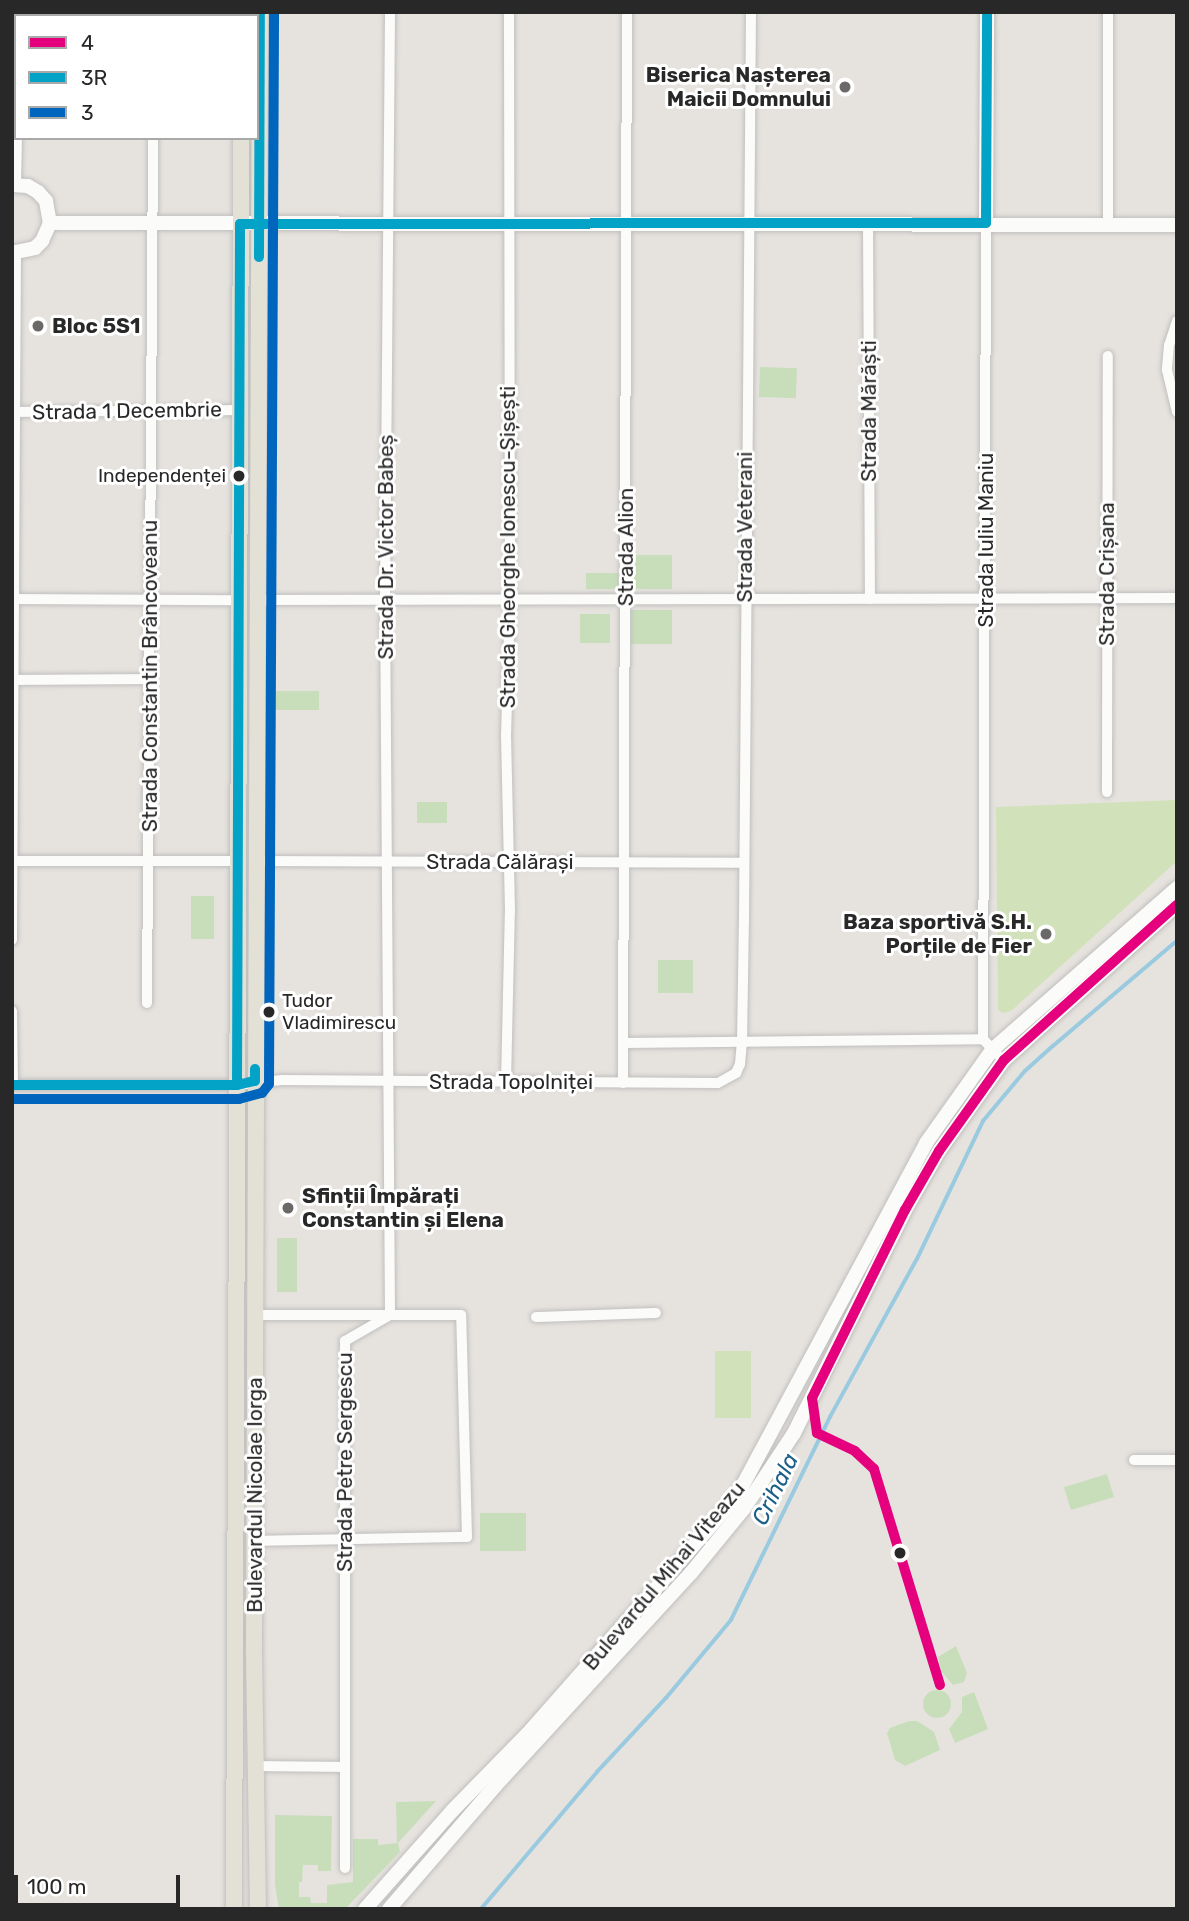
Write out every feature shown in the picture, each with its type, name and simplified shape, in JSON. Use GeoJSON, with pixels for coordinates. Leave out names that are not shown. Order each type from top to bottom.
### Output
{"type":"FeatureCollection","features":[{"type":"Feature","properties":{"kind":"main road","name":"Bulevardul Nicolae Iorga"},"geometry":{"type":"LineString","coordinates":[[258,1909],[254,1541],[260,12]]}},
{"type":"Feature","properties":{"kind":"main road","name":"Strada Iuliu Maniu"},"geometry":{"type":"LineString","coordinates":[[986,223],[987,12]]}},
{"type":"Feature","properties":{"kind":"main road","name":"Bulevardul Nicolae Iorga"},"geometry":{"type":"LineString","coordinates":[[234,1909],[241,140]]}},
{"type":"Feature","properties":{"kind":"main road"},"geometry":{"type":"LineString","coordinates":[[14,185],[28,186],[46,201],[50,223],[42,241],[26,252],[14,253]]}},
{"type":"Feature","properties":{"kind":"main road"},"geometry":{"type":"LineString","coordinates":[[50,223],[259,225],[868,222],[1177,225]]}},
{"type":"Feature","properties":{"kind":"main road","name":"Bulevardul Mihai Viteazu"},"geometry":{"type":"LineString","coordinates":[[365,1909],[492,1780],[643,1616],[691,1573],[760,1486],[794,1433],[926,1143],[993,1050],[1177,888]]}},
{"type":"Feature","properties":{"kind":"main road","name":"Bulevardul Mihai Viteazu"},"geometry":{"type":"LineString","coordinates":[[993,1050],[1177,905]]}},
{"type":"Feature","properties":{"kind":"main road","name":"Bulevardul Mihai Viteazu"},"geometry":{"type":"LineString","coordinates":[[389,1909],[492,1780]]}},
{"type":"Feature","properties":{"kind":"street","name":"Strada Dr. Victor Babeș"},"geometry":{"type":"LineString","coordinates":[[390,12],[385,599],[385,863],[390,1082]]}},
{"type":"Feature","properties":{"kind":"street","name":"Strada Gheorghe Ionescu-Șișești"},"geometry":{"type":"LineString","coordinates":[[506,1082],[506,736],[510,599],[509,12]]}},
{"type":"Feature","properties":{"kind":"street","name":"Strada Alion"},"geometry":{"type":"LineString","coordinates":[[624,1083],[627,12]]}},
{"type":"Feature","properties":{"kind":"street","name":"Strada Veterani"},"geometry":{"type":"LineString","coordinates":[[742,1043],[747,224],[751,12]]}},
{"type":"Feature","properties":{"kind":"street"},"geometry":{"type":"LineString","coordinates":[[1108,12],[1108,224]]}},
{"type":"Feature","properties":{"kind":"street"},"geometry":{"type":"LineString","coordinates":[[14,185],[18,140]]}},
{"type":"Feature","properties":{"kind":"street","name":"Strada Constantin Brâncoveanu"},"geometry":{"type":"LineString","coordinates":[[147,1003],[153,140]]}},
{"type":"Feature","properties":{"kind":"street","name":"Strada Mărăști"},"geometry":{"type":"LineString","coordinates":[[868,222],[870,600]]}},
{"type":"Feature","properties":{"kind":"street","name":"Strada Iuliu Maniu"},"geometry":{"type":"LineString","coordinates":[[986,223],[986,599],[993,1050]]}},
{"type":"Feature","properties":{"kind":"street"},"geometry":{"type":"LineString","coordinates":[[12,940],[14,253]]}},
{"type":"Feature","properties":{"kind":"street"},"geometry":{"type":"LineString","coordinates":[[1177,321],[1169,345],[1167,370],[1177,412]]}},
{"type":"Feature","properties":{"kind":"street","name":"Strada Crișana"},"geometry":{"type":"LineString","coordinates":[[1107,792],[1108,356]]}},
{"type":"Feature","properties":{"kind":"street","name":"Strada 1 Decembrie"},"geometry":{"type":"LineString","coordinates":[[13,412],[241,410]]}},
{"type":"Feature","properties":{"kind":"street"},"geometry":{"type":"LineString","coordinates":[[257,600],[1177,598]]}},
{"type":"Feature","properties":{"kind":"street"},"geometry":{"type":"LineString","coordinates":[[12,599],[239,600]]}},
{"type":"Feature","properties":{"kind":"street"},"geometry":{"type":"LineString","coordinates":[[12,680],[149,679]]}},
{"type":"Feature","properties":{"kind":"street"},"geometry":{"type":"LineString","coordinates":[[12,861],[239,861]]}},
{"type":"Feature","properties":{"kind":"street","name":"Strada Călărași"},"geometry":{"type":"LineString","coordinates":[[256,862],[744,863]]}},
{"type":"Feature","properties":{"kind":"street"},"geometry":{"type":"LineString","coordinates":[[12,1011],[12,1085]]}},
{"type":"Feature","properties":{"kind":"street"},"geometry":{"type":"LineString","coordinates":[[624,1043],[742,1043],[993,1050]]}},
{"type":"Feature","properties":{"kind":"street","name":"Strada Topolniței"},"geometry":{"type":"LineString","coordinates":[[12,1085],[237,1085],[256,1081],[718,1083],[729,1079],[740,1064],[742,1043]]}},
{"type":"Feature","properties":{"kind":"street"},"geometry":{"type":"LineString","coordinates":[[390,1082],[390,1315]]}},
{"type":"Feature","properties":{"kind":"street"},"geometry":{"type":"LineString","coordinates":[[536,1317],[656,1313]]}},
{"type":"Feature","properties":{"kind":"street"},"geometry":{"type":"LineString","coordinates":[[254,1541],[467,1537],[461,1315],[256,1315]]}},
{"type":"Feature","properties":{"kind":"street","name":"Strada Petre Sergescu"},"geometry":{"type":"LineString","coordinates":[[345,1868],[345,1341],[390,1315]]}},
{"type":"Feature","properties":{"kind":"street"},"geometry":{"type":"LineString","coordinates":[[1134,1460],[1177,1460]]}},
{"type":"Feature","properties":{"kind":"street"},"geometry":{"type":"LineString","coordinates":[[256,1766],[345,1767]]}},
{"type":"Feature","properties":{"kind":"green space"},"geometry":{"type":"Polygon","coordinates":[[[760,367],[797,368],[796,398],[759,397],[760,367]]]}},
{"type":"Feature","properties":{"kind":"green space"},"geometry":{"type":"Polygon","coordinates":[[[631,555],[672,555],[672,589],[631,589],[631,555]]]}},
{"type":"Feature","properties":{"kind":"green space"},"geometry":{"type":"Polygon","coordinates":[[[586,573],[623,573],[623,589],[586,589],[586,573]]]}},
{"type":"Feature","properties":{"kind":"green space"},"geometry":{"type":"Polygon","coordinates":[[[631,610],[672,610],[672,644],[631,644],[631,610]]]}},
{"type":"Feature","properties":{"kind":"green space"},"geometry":{"type":"Polygon","coordinates":[[[580,614],[610,614],[610,643],[580,643],[580,614]]]}},
{"type":"Feature","properties":{"kind":"green space"},"geometry":{"type":"Polygon","coordinates":[[[275,691],[319,691],[319,710],[275,710],[275,691]]]}},
{"type":"Feature","properties":{"kind":"green space","name":"Baza sportivă S.H. Porțile de Fier"},"geometry":{"type":"Polygon","coordinates":[[[1177,800],[1177,861],[1011,1011],[1003,1013],[998,1010],[996,807],[1177,800]]]}},
{"type":"Feature","properties":{"kind":"green space"},"geometry":{"type":"Polygon","coordinates":[[[417,802],[447,802],[447,823],[417,823],[417,802]]]}},
{"type":"Feature","properties":{"kind":"green space"},"geometry":{"type":"Polygon","coordinates":[[[191,896],[214,896],[214,939],[191,939],[191,896]]]}},
{"type":"Feature","properties":{"kind":"green space"},"geometry":{"type":"Polygon","coordinates":[[[658,960],[693,960],[693,993],[658,993],[658,960]]]}},
{"type":"Feature","properties":{"kind":"green space"},"geometry":{"type":"Polygon","coordinates":[[[277,1238],[297,1238],[297,1292],[277,1292],[277,1238]]]}},
{"type":"Feature","properties":{"kind":"green space"},"geometry":{"type":"Polygon","coordinates":[[[715,1351],[751,1351],[751,1418],[715,1418],[715,1351]]]}},
{"type":"Feature","properties":{"kind":"green space"},"geometry":{"type":"Polygon","coordinates":[[[1107,1474],[1114,1497],[1071,1510],[1064,1487],[1107,1474]]]}},
{"type":"Feature","properties":{"kind":"green space"},"geometry":{"type":"Polygon","coordinates":[[[480,1513],[526,1513],[526,1551],[480,1551],[480,1513]]]}},
{"type":"Feature","properties":{"kind":"green space"},"geometry":{"type":"Polygon","coordinates":[[[956,1646],[967,1673],[964,1682],[953,1685],[941,1671],[938,1657],[956,1646]]]}},
{"type":"Feature","properties":{"kind":"green space"},"geometry":{"type":"Polygon","coordinates":[[[937,1690],[947,1694],[951,1704],[947,1714],[937,1718],[927,1714],[923,1704],[927,1694],[937,1690]]]}},
{"type":"Feature","properties":{"kind":"green space"},"geometry":{"type":"Polygon","coordinates":[[[974,1692],[988,1729],[955,1743],[949,1729],[962,1712],[962,1697],[974,1692]]]}},
{"type":"Feature","properties":{"kind":"green space"},"geometry":{"type":"Polygon","coordinates":[[[917,1721],[934,1732],[940,1750],[905,1766],[895,1760],[887,1733],[890,1728],[917,1721]]]}},
{"type":"Feature","properties":{"kind":"green space"},"geometry":{"type":"Polygon","coordinates":[[[436,1801],[398,1843],[400,1852],[345,1909],[279,1909],[275,1885],[275,1815],[332,1816],[331,1871],[318,1871],[318,1865],[303,1865],[302,1882],[299,1882],[299,1897],[310,1897],[311,1903],[327,1903],[327,1885],[353,1882],[353,1839],[378,1839],[378,1845],[397,1843],[396,1802],[436,1801]]]}},
{"type":"Feature","properties":{"kind":"waterway","name":"Crihala"},"geometry":{"type":"LineString","coordinates":[[481,1909],[731,1620],[830,1417],[917,1259],[983,1121],[1025,1071],[1177,941]]}},
{"type":"Feature","properties":{"kind":"transit line","name":"3R"},"geometry":{"type":"LineString","coordinates":[[259,257],[260,12]]}},
{"type":"Feature","properties":{"kind":"transit line","name":"3"},"geometry":{"type":"LineString","coordinates":[[12,1099],[239,1099],[262,1093],[269,1084],[274,12]]}},
{"type":"Feature","properties":{"kind":"transit line","name":"3R"},"geometry":{"type":"LineString","coordinates":[[237,1085],[240,224],[986,223],[987,12]]}},
{"type":"Feature","properties":{"kind":"transit line","name":"4"},"geometry":{"type":"LineString","coordinates":[[940,1685],[874,1469],[855,1451],[817,1433],[812,1398],[905,1210],[939,1151],[1004,1060],[1177,905]]}},
{"type":"Feature","properties":{"kind":"transit line","name":"3R"},"geometry":{"type":"LineString","coordinates":[[12,1085],[237,1085],[255,1081],[255,1069]]}},
{"type":"Feature","properties":{"kind":"place","name":"Biserica Nașterea Maicii Domnului"},"geometry":{"type":"Point","coordinates":[845,87]}},
{"type":"Feature","properties":{"kind":"place","name":"Bloc 5S1"},"geometry":{"type":"Point","coordinates":[38,326]}},
{"type":"Feature","properties":{"kind":"place","name":"Independenței"},"geometry":{"type":"Point","coordinates":[239,476]}},
{"type":"Feature","properties":{"kind":"place","name":"Baza sportivă S.H. Porțile de Fier"},"geometry":{"type":"Point","coordinates":[1046,934]}},
{"type":"Feature","properties":{"kind":"place","name":"Tudor Vladimirescu"},"geometry":{"type":"Point","coordinates":[269,1012]}},
{"type":"Feature","properties":{"kind":"place","name":"Sfinții Împărați Constantin și Elena"},"geometry":{"type":"Point","coordinates":[288,1208]}}]}
